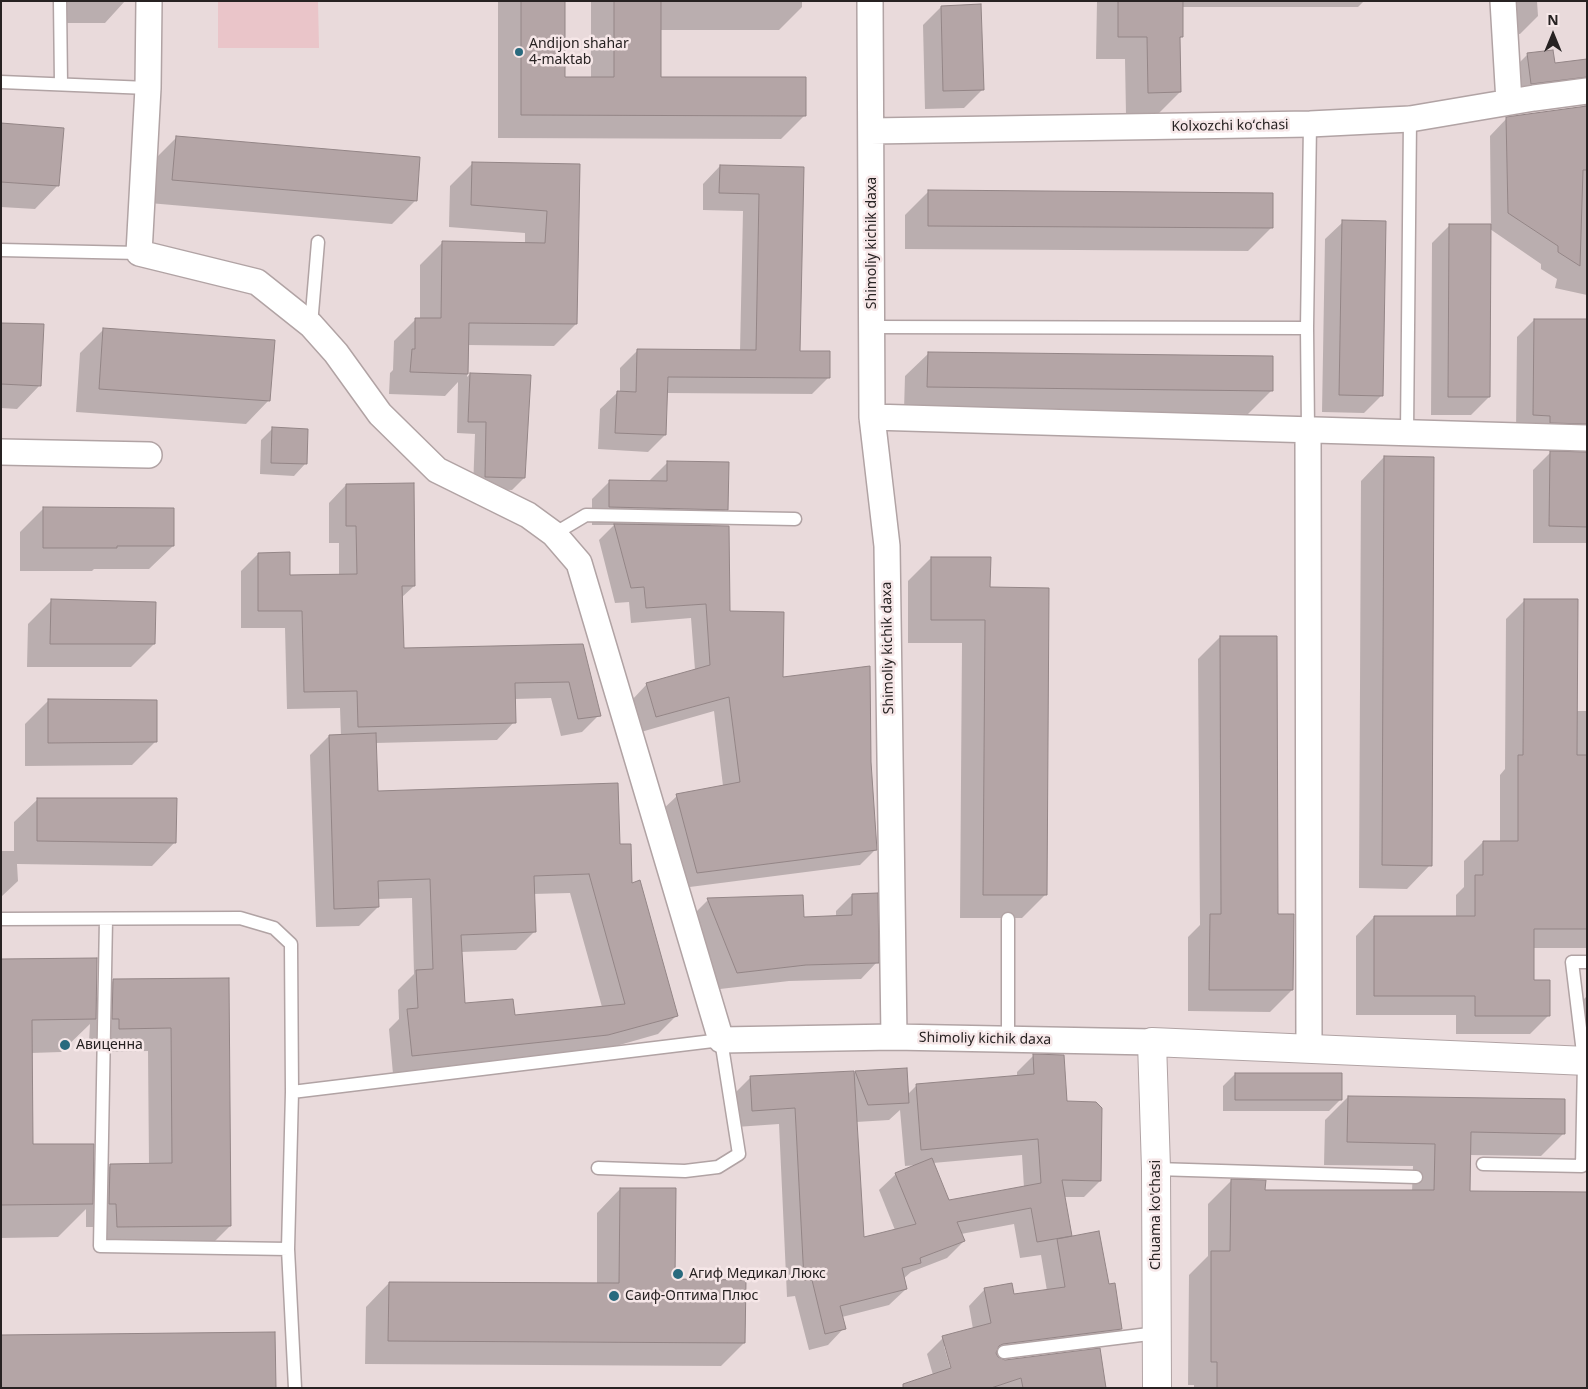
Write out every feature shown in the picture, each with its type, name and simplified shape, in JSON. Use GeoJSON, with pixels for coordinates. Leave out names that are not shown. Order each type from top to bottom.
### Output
{"type":"FeatureCollection","features":[{"type":"Feature","properties":{"kind":"street"},"geometry":{"type":"LineString","coordinates":[[149,1],[148,88],[139,253],[257,282],[311,325],[336,353],[380,414],[437,470],[528,515],[554,534],[579,563],[721,1040],[894,1037]]}},
{"type":"Feature","properties":{"kind":"street","name":"Shimoliy kichik daxa"},"geometry":{"type":"LineString","coordinates":[[870,1],[872,417],[887,546],[894,1037],[1152,1042]]}},
{"type":"Feature","properties":{"kind":"street"},"geometry":{"type":"LineString","coordinates":[[1503,1],[1509,102]]}},
{"type":"Feature","properties":{"kind":"street","name":"Kolxozchi koʻchasi"},"geometry":{"type":"LineString","coordinates":[[871,131],[1310,124],[1410,119],[1587,91]]}},
{"type":"Feature","properties":{"kind":"street"},"geometry":{"type":"LineString","coordinates":[[872,417],[1587,438]]}},
{"type":"Feature","properties":{"kind":"street"},"geometry":{"type":"LineString","coordinates":[[1308,430],[1308,1049]]}},
{"type":"Feature","properties":{"kind":"street"},"geometry":{"type":"LineString","coordinates":[[1,452],[149,455]]}},
{"type":"Feature","properties":{"kind":"street"},"geometry":{"type":"LineString","coordinates":[[1152,1042],[1586,1061]]}},
{"type":"Feature","properties":{"kind":"street","name":"Chuama ko'chasi"},"geometry":{"type":"LineString","coordinates":[[1152,1042],[1156,1169],[1157,1388]]}},
{"type":"Feature","properties":{"kind":"lane"},"geometry":{"type":"LineString","coordinates":[[59,1],[61,84]]}},
{"type":"Feature","properties":{"kind":"lane"},"geometry":{"type":"LineString","coordinates":[[1,82],[148,88]]}},
{"type":"Feature","properties":{"kind":"lane"},"geometry":{"type":"LineString","coordinates":[[1406,433],[1410,119]]}},
{"type":"Feature","properties":{"kind":"lane"},"geometry":{"type":"LineString","coordinates":[[1308,430],[1307,328],[1310,124]]}},
{"type":"Feature","properties":{"kind":"lane"},"geometry":{"type":"LineString","coordinates":[[311,325],[318,242]]}},
{"type":"Feature","properties":{"kind":"lane"},"geometry":{"type":"LineString","coordinates":[[1,250],[139,253]]}},
{"type":"Feature","properties":{"kind":"lane"},"geometry":{"type":"LineString","coordinates":[[872,327],[1307,328]]}},
{"type":"Feature","properties":{"kind":"lane"},"geometry":{"type":"LineString","coordinates":[[554,534],[586,515],[795,519]]}},
{"type":"Feature","properties":{"kind":"lane"},"geometry":{"type":"LineString","coordinates":[[1,920],[240,918],[274,928],[291,944],[292,1092],[288,1249],[295,1388]]}},
{"type":"Feature","properties":{"kind":"lane"},"geometry":{"type":"LineString","coordinates":[[106,919],[100,1246],[288,1249]]}},
{"type":"Feature","properties":{"kind":"lane"},"geometry":{"type":"LineString","coordinates":[[1008,919],[1008,1039]]}},
{"type":"Feature","properties":{"kind":"lane"},"geometry":{"type":"LineString","coordinates":[[1483,1164],[1582,1166],[1586,1061],[1572,962],[1587,962]]}},
{"type":"Feature","properties":{"kind":"lane"},"geometry":{"type":"LineString","coordinates":[[292,1092],[721,1040],[740,1154],[718,1167],[685,1171],[598,1168]]}},
{"type":"Feature","properties":{"kind":"lane"},"geometry":{"type":"LineString","coordinates":[[1156,1169],[1416,1177]]}},
{"type":"Feature","properties":{"kind":"lane"},"geometry":{"type":"LineString","coordinates":[[1004,1352],[1156,1333]]}},
{"type":"Feature","properties":{"kind":"shaded area"},"geometry":{"type":"Polygon","coordinates":[[[218,1],[318,1],[319,48],[218,48],[218,1]]]}},
{"type":"Feature","properties":{"kind":"building"},"geometry":{"type":"Polygon","coordinates":[[[521,1],[565,1],[565,77],[614,77],[614,1],[661,1],[661,77],[806,77],[806,116],[521,115],[521,1]]]}},
{"type":"Feature","properties":{"kind":"building"},"geometry":{"type":"Polygon","coordinates":[[[1118,1],[1183,1],[1183,37],[1180,37],[1181,92],[1148,93],[1147,37],[1118,37],[1118,1]]]}},
{"type":"Feature","properties":{"kind":"building"},"geometry":{"type":"Polygon","coordinates":[[[981,4],[984,90],[943,91],[941,6],[981,4]]]}},
{"type":"Feature","properties":{"kind":"building"},"geometry":{"type":"Polygon","coordinates":[[[1553,50],[1555,63],[1587,59],[1587,77],[1531,84],[1527,53],[1553,50]]]}},
{"type":"Feature","properties":{"kind":"building"},"geometry":{"type":"Polygon","coordinates":[[[1587,106],[1587,170],[1583,170],[1580,266],[1558,252],[1558,246],[1508,213],[1506,117],[1587,106]]]}},
{"type":"Feature","properties":{"kind":"building"},"geometry":{"type":"Polygon","coordinates":[[[1,123],[64,128],[59,186],[1,182],[1,123]]]}},
{"type":"Feature","properties":{"kind":"building"},"geometry":{"type":"Polygon","coordinates":[[[176,136],[420,157],[417,201],[172,180],[176,136]]]}},
{"type":"Feature","properties":{"kind":"building"},"geometry":{"type":"Polygon","coordinates":[[[472,162],[580,164],[577,324],[469,323],[468,374],[410,372],[412,349],[415,349],[415,318],[441,318],[442,241],[545,243],[547,211],[471,205],[472,162]]]}},
{"type":"Feature","properties":{"kind":"building"},"geometry":{"type":"Polygon","coordinates":[[[720,165],[804,167],[800,351],[830,351],[830,378],[668,377],[666,435],[615,433],[617,391],[636,392],[637,349],[756,350],[759,194],[719,193],[720,165]]]}},
{"type":"Feature","properties":{"kind":"building"},"geometry":{"type":"Polygon","coordinates":[[[928,190],[1273,193],[1273,228],[928,226],[928,190]]]}},
{"type":"Feature","properties":{"kind":"building"},"geometry":{"type":"Polygon","coordinates":[[[1342,220],[1386,221],[1383,396],[1339,395],[1342,220]]]}},
{"type":"Feature","properties":{"kind":"building"},"geometry":{"type":"Polygon","coordinates":[[[1449,224],[1491,224],[1490,397],[1448,397],[1449,224]]]}},
{"type":"Feature","properties":{"kind":"building"},"geometry":{"type":"Polygon","coordinates":[[[1534,319],[1587,319],[1587,424],[1550,423],[1550,416],[1533,415],[1534,319]]]}},
{"type":"Feature","properties":{"kind":"building"},"geometry":{"type":"Polygon","coordinates":[[[1,323],[44,324],[41,386],[1,384],[1,323]]]}},
{"type":"Feature","properties":{"kind":"building"},"geometry":{"type":"Polygon","coordinates":[[[103,328],[275,340],[270,401],[99,389],[103,328]]]}},
{"type":"Feature","properties":{"kind":"building"},"geometry":{"type":"Polygon","coordinates":[[[928,352],[1273,356],[1273,391],[927,387],[928,352]]]}},
{"type":"Feature","properties":{"kind":"building"},"geometry":{"type":"Polygon","coordinates":[[[470,373],[531,375],[525,478],[485,477],[486,422],[468,422],[470,373]]]}},
{"type":"Feature","properties":{"kind":"building"},"geometry":{"type":"Polygon","coordinates":[[[272,427],[308,429],[307,464],[271,463],[272,427]]]}},
{"type":"Feature","properties":{"kind":"building"},"geometry":{"type":"Polygon","coordinates":[[[1550,451],[1587,452],[1587,527],[1549,526],[1550,451]]]}},
{"type":"Feature","properties":{"kind":"building"},"geometry":{"type":"Polygon","coordinates":[[[1384,456],[1434,457],[1432,866],[1382,865],[1384,456]]]}},
{"type":"Feature","properties":{"kind":"building"},"geometry":{"type":"Polygon","coordinates":[[[667,461],[729,462],[728,510],[609,507],[609,480],[667,481],[667,461]]]}},
{"type":"Feature","properties":{"kind":"building"},"geometry":{"type":"Polygon","coordinates":[[[414,483],[415,586],[402,586],[404,648],[583,644],[601,716],[578,719],[569,682],[515,683],[516,723],[358,727],[357,691],[304,692],[302,611],[258,611],[258,553],[290,552],[290,575],[357,574],[356,526],[346,526],[346,484],[414,483]]]}},
{"type":"Feature","properties":{"kind":"building"},"geometry":{"type":"Polygon","coordinates":[[[43,507],[174,508],[174,546],[43,548],[43,507]]]}},
{"type":"Feature","properties":{"kind":"building"},"geometry":{"type":"Polygon","coordinates":[[[614,524],[729,526],[730,611],[784,612],[783,677],[870,666],[871,762],[877,850],[697,873],[676,794],[740,782],[729,697],[656,717],[646,683],[710,665],[706,604],[646,608],[644,587],[631,588],[614,524]]]}},
{"type":"Feature","properties":{"kind":"building"},"geometry":{"type":"Polygon","coordinates":[[[931,557],[991,557],[990,587],[1049,588],[1047,895],[983,895],[985,620],[931,620],[931,557]]]}},
{"type":"Feature","properties":{"kind":"building"},"geometry":{"type":"Polygon","coordinates":[[[51,599],[156,602],[155,644],[50,644],[51,599]]]}},
{"type":"Feature","properties":{"kind":"building"},"geometry":{"type":"Polygon","coordinates":[[[1524,599],[1578,599],[1577,755],[1587,755],[1587,929],[1534,929],[1534,980],[1550,980],[1550,1016],[1475,1016],[1475,996],[1374,996],[1374,916],[1475,916],[1475,875],[1483,875],[1483,841],[1518,841],[1518,755],[1523,755],[1524,599]]]}},
{"type":"Feature","properties":{"kind":"building"},"geometry":{"type":"Polygon","coordinates":[[[1220,636],[1277,636],[1278,914],[1294,914],[1293,990],[1209,990],[1210,914],[1221,914],[1220,636]]]}},
{"type":"Feature","properties":{"kind":"building"},"geometry":{"type":"Polygon","coordinates":[[[48,699],[157,700],[157,742],[48,743],[48,699]]]}},
{"type":"Feature","properties":{"kind":"building"},"geometry":{"type":"Polygon","coordinates":[[[376,733],[378,791],[618,783],[620,844],[631,844],[632,883],[640,880],[678,1016],[608,1035],[412,1056],[407,1009],[418,1008],[416,970],[433,969],[430,879],[378,881],[379,907],[334,909],[329,735],[376,733]],[[589,874],[534,876],[536,932],[461,935],[465,1003],[513,999],[515,1015],[625,1004],[589,874]]]}},
{"type":"Feature","properties":{"kind":"building"},"geometry":{"type":"Polygon","coordinates":[[[37,798],[177,798],[176,843],[37,841],[37,798]]]}},
{"type":"Feature","properties":{"kind":"building"},"geometry":{"type":"Polygon","coordinates":[[[878,893],[879,963],[806,965],[737,973],[707,898],[803,895],[804,917],[852,915],[852,894],[878,893]]]}},
{"type":"Feature","properties":{"kind":"building"},"geometry":{"type":"Polygon","coordinates":[[[97,958],[96,1019],[32,1020],[33,1144],[94,1144],[93,1204],[1,1205],[1,959],[97,958]]]}},
{"type":"Feature","properties":{"kind":"building"},"geometry":{"type":"Polygon","coordinates":[[[229,978],[231,1226],[117,1227],[116,1204],[109,1204],[110,1164],[172,1163],[171,1028],[119,1029],[119,1019],[112,1019],[113,979],[229,978]]]}},
{"type":"Feature","properties":{"kind":"building"},"geometry":{"type":"Polygon","coordinates":[[[1033,1054],[1064,1055],[1067,1101],[1096,1102],[1102,1108],[1101,1181],[1062,1180],[1072,1236],[1037,1242],[1031,1208],[957,1222],[965,1241],[920,1258],[921,1263],[902,1268],[907,1289],[840,1306],[846,1329],[825,1334],[812,1280],[804,1280],[795,1108],[752,1111],[750,1076],[854,1071],[864,1237],[916,1224],[895,1173],[932,1158],[949,1200],[1041,1183],[1038,1139],[921,1150],[916,1084],[1034,1074],[1033,1054]]]}},
{"type":"Feature","properties":{"kind":"building"},"geometry":{"type":"Polygon","coordinates":[[[907,1068],[909,1103],[868,1105],[855,1071],[907,1068]]]}},
{"type":"Feature","properties":{"kind":"building"},"geometry":{"type":"Polygon","coordinates":[[[1235,1073],[1342,1073],[1342,1100],[1235,1100],[1235,1073]]]}},
{"type":"Feature","properties":{"kind":"building"},"geometry":{"type":"Polygon","coordinates":[[[1348,1096],[1565,1099],[1565,1134],[1471,1132],[1470,1191],[1587,1192],[1587,1388],[1217,1388],[1217,1362],[1211,1362],[1211,1251],[1230,1251],[1231,1179],[1266,1180],[1265,1190],[1434,1190],[1435,1144],[1347,1142],[1348,1096]]]}},
{"type":"Feature","properties":{"kind":"building"},"geometry":{"type":"Polygon","coordinates":[[[620,1188],[676,1188],[675,1279],[746,1280],[745,1343],[388,1341],[389,1282],[619,1283],[620,1188]]]}},
{"type":"Feature","properties":{"kind":"building"},"geometry":{"type":"Polygon","coordinates":[[[1099,1231],[1109,1284],[1115,1283],[1122,1329],[1003,1344],[999,1346],[996,1353],[998,1357],[1005,1360],[1100,1348],[1106,1388],[1023,1388],[1021,1378],[991,1388],[903,1388],[903,1384],[951,1368],[942,1336],[991,1323],[984,1288],[1012,1283],[1014,1294],[1065,1287],[1057,1239],[1099,1231]]]}},
{"type":"Feature","properties":{"kind":"building"},"geometry":{"type":"Polygon","coordinates":[[[275,1332],[276,1388],[1,1388],[1,1335],[275,1332]]]}},
{"type":"Feature","properties":{"kind":"place","name":"Andijon shahar 4-maktab"},"geometry":{"type":"Point","coordinates":[519,52]}},
{"type":"Feature","properties":{"kind":"place","name":"Авиценна"},"geometry":{"type":"Point","coordinates":[65,1045]}},
{"type":"Feature","properties":{"kind":"place","name":"Агиф Медикал Люкс"},"geometry":{"type":"Point","coordinates":[678,1274]}},
{"type":"Feature","properties":{"kind":"place","name":"Саиф-Оптима Плюс"},"geometry":{"type":"Point","coordinates":[614,1296]}}]}
